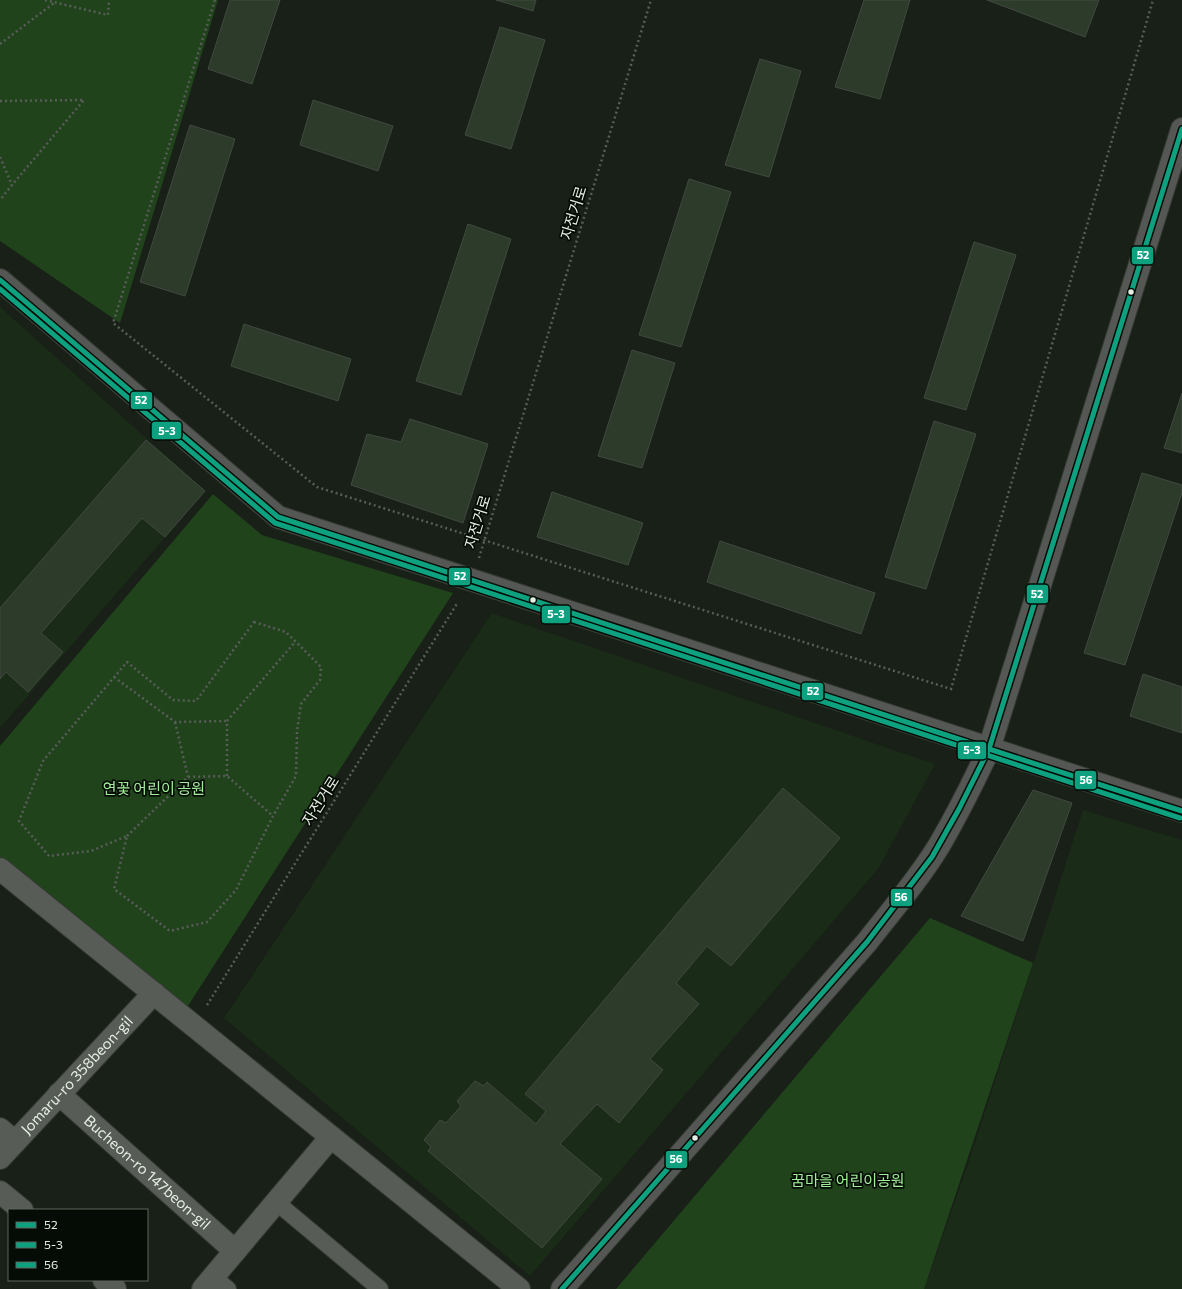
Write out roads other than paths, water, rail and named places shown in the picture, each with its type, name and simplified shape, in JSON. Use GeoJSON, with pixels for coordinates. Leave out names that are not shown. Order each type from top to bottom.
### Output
{"type":"FeatureCollection","features":[{"type":"Feature","properties":{"kind":"street"},"geometry":{"type":"LineString","coordinates":[[562,1289],[867,942],[908,891],[939,845],[967,796],[989,749],[1182,129]]}},
{"type":"Feature","properties":{"kind":"street"},"geometry":{"type":"LineString","coordinates":[[0,280],[278,517],[1182,811]]}},
{"type":"Feature","properties":{"kind":"street"},"geometry":{"type":"LineString","coordinates":[[0,869],[519,1289]]}},
{"type":"Feature","properties":{"kind":"street","name":"Jomaru-ro 358beon-gil"},"geometry":{"type":"LineString","coordinates":[[0,1158],[7,1136],[59,1094],[154,993]]}},
{"type":"Feature","properties":{"kind":"street","name":"Bucheon-ro 147beon-gil"},"geometry":{"type":"LineString","coordinates":[[59,1094],[235,1251]]}},
{"type":"Feature","properties":{"kind":"street"},"geometry":{"type":"LineString","coordinates":[[214,1285],[235,1251],[331,1137]]}},
{"type":"Feature","properties":{"kind":"street"},"geometry":{"type":"LineString","coordinates":[[0,1192],[21,1209]]}},
{"type":"Feature","properties":{"kind":"street"},"geometry":{"type":"LineString","coordinates":[[105,1281],[115,1289]]}},
{"type":"Feature","properties":{"kind":"lane"},"geometry":{"type":"LineString","coordinates":[[276,1202],[380,1289]]}},
{"type":"Feature","properties":{"kind":"park label","name":"연꽃 어린이 공원"},"geometry":{"type":"Point","coordinates":[154,789]}},
{"type":"Feature","properties":{"kind":"park label","name":"꿈마을 어린이공원"},"geometry":{"type":"Point","coordinates":[848,1181]}}]}
